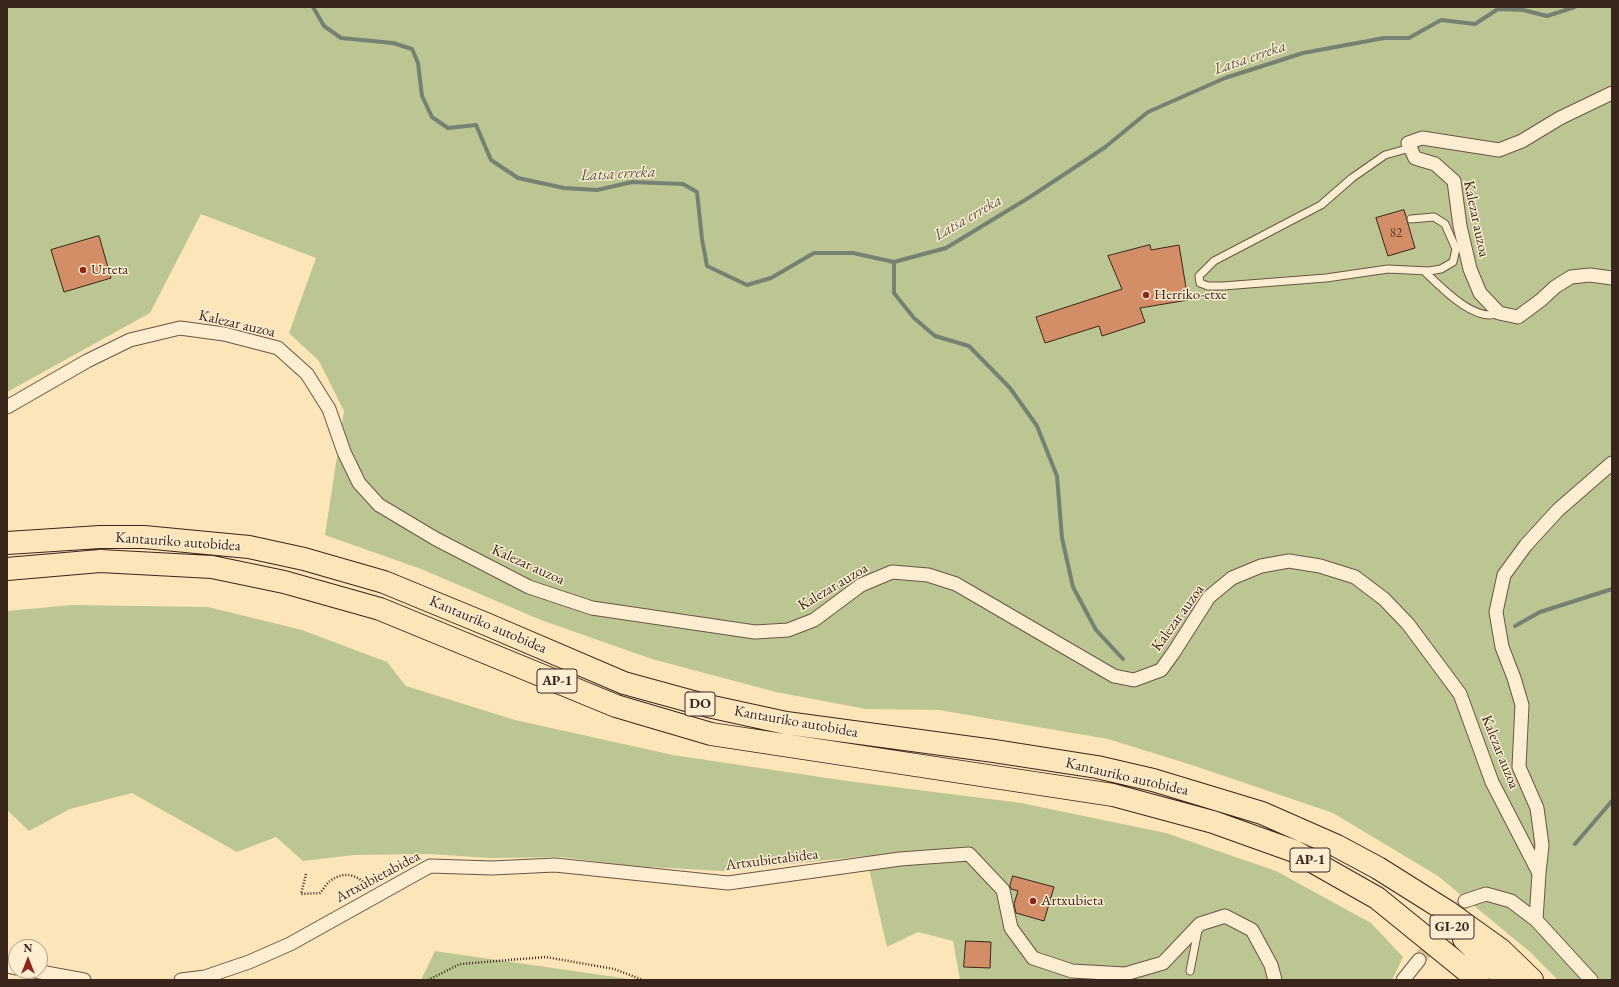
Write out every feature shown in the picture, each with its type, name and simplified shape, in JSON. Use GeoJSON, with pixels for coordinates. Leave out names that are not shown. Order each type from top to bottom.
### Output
{"type":"FeatureCollection","features":[{"type":"Feature","properties":{"kind":"highway","name":"Kantauriko autobidea"},"geometry":{"type":"LineString","coordinates":[[7,543],[100,537],[144,537],[249,547],[304,559],[384,582],[624,683],[708,706],[786,723],[994,751],[1097,767],[1153,780],[1262,813],[1337,846],[1394,877],[1448,912],[1501,950],[1532,980]]}},
{"type":"Feature","properties":{"kind":"highway","name":"Kantauriko autobidea"},"geometry":{"type":"LineString","coordinates":[[7,569],[100,561],[212,567],[284,582],[380,609],[616,706],[711,734],[1113,795],[1212,822],[1294,851],[1377,898],[1478,980]]}},
{"type":"Feature","properties":{"kind":"highway","name":"GI-20"},"geometry":{"type":"LineString","coordinates":[[1394,877],[1479,952],[1507,980]]}},
{"type":"Feature","properties":{"kind":"street"},"geometry":{"type":"LineString","coordinates":[[1410,148],[1408,143],[1422,138],[1499,150],[1522,141],[1560,118],[1612,93]]}},
{"type":"Feature","properties":{"kind":"street","name":"Kalezar auzoa"},"geometry":{"type":"LineString","coordinates":[[1410,148],[1415,158],[1435,164],[1454,180],[1460,226],[1470,269],[1480,293],[1499,313]]}},
{"type":"Feature","properties":{"kind":"street"},"geometry":{"type":"LineString","coordinates":[[1499,313],[1518,317],[1555,287],[1570,277],[1590,275],[1612,278]]}},
{"type":"Feature","properties":{"kind":"street","name":"Kalezar auzoa"},"geometry":{"type":"LineString","coordinates":[[7,407],[87,361],[130,340],[180,328],[224,334],[278,348],[308,374],[329,409],[344,452],[359,483],[379,505],[436,539],[529,587],[592,608],[754,632],[788,630],[814,620],[861,585],[892,572],[928,575],[956,584],[1114,676],[1134,680],[1160,670],[1174,652],[1209,597],[1232,578],[1261,566],[1288,561],[1320,566],[1355,577],[1384,599],[1408,624],[1460,694],[1492,782],[1539,873]]}},
{"type":"Feature","properties":{"kind":"street","name":"Kalezar auzoa"},"geometry":{"type":"LineString","coordinates":[[1536,920],[1542,844],[1537,808],[1519,767],[1522,705],[1514,678],[1502,647],[1496,612],[1504,575],[1526,545],[1558,510],[1612,463]]}},
{"type":"Feature","properties":{"kind":"street","name":"Artxubietabidea"},"geometry":{"type":"LineString","coordinates":[[181,980],[205,977],[249,962],[290,944],[430,866],[492,868],[555,865],[728,883],[900,859],[969,854],[1003,890],[1011,928],[1033,958],[1072,970],[1125,974],[1163,963],[1200,924],[1225,916],[1252,930],[1271,965],[1275,980]]}},
{"type":"Feature","properties":{"kind":"street"},"geometry":{"type":"LineString","coordinates":[[1464,901],[1486,894],[1512,901],[1536,920],[1591,980]]}},
{"type":"Feature","properties":{"kind":"street"},"geometry":{"type":"LineString","coordinates":[[1403,980],[1420,960]]}},
{"type":"Feature","properties":{"kind":"street"},"geometry":{"type":"LineString","coordinates":[[48,973],[84,980]]}},
{"type":"Feature","properties":{"kind":"lane"},"geometry":{"type":"LineString","coordinates":[[1410,148],[1385,154],[1352,178],[1321,205],[1214,261],[1199,276],[1200,283],[1208,286],[1223,286],[1320,279],[1388,269],[1424,271],[1441,269],[1453,262],[1456,249],[1445,224],[1434,217],[1411,219]]}},
{"type":"Feature","properties":{"kind":"lane"},"geometry":{"type":"LineString","coordinates":[[1424,271],[1469,309],[1492,316],[1499,313]]}},
{"type":"Feature","properties":{"kind":"lane"},"geometry":{"type":"LineString","coordinates":[[1190,971],[1195,941],[1200,924]]}},
{"type":"Feature","properties":{"kind":"path"},"geometry":{"type":"LineString","coordinates":[[306,874],[301,894],[320,893],[329,881],[345,874],[360,878],[377,895]]}},
{"type":"Feature","properties":{"kind":"path"},"geometry":{"type":"LineString","coordinates":[[428,980],[460,964],[546,957],[614,969],[643,980]]}},
{"type":"Feature","properties":{"kind":"green space"},"geometry":{"type":"Polygon","coordinates":[[[7,7],[1612,7],[1612,980],[1558,980],[1530,952],[1438,876],[1333,813],[1195,766],[1108,739],[939,710],[866,709],[776,692],[652,659],[541,620],[421,569],[325,535],[344,411],[319,361],[289,333],[316,258],[201,214],[150,313],[7,392],[7,7]]]}},
{"type":"Feature","properties":{"kind":"green space"},"geometry":{"type":"Polygon","coordinates":[[[72,605],[208,607],[302,630],[387,662],[406,686],[515,720],[673,755],[847,781],[1021,803],[1166,833],[1276,871],[1371,923],[1403,957],[1392,980],[960,980],[953,941],[918,932],[887,947],[866,856],[722,871],[632,866],[562,857],[490,858],[430,854],[354,855],[303,861],[276,837],[237,852],[132,793],[70,809],[29,831],[7,810],[7,611],[72,605]]]}},
{"type":"Feature","properties":{"kind":"green space"},"geometry":{"type":"Polygon","coordinates":[[[435,951],[636,980],[421,980],[435,951]]]}},
{"type":"Feature","properties":{"kind":"building"},"geometry":{"type":"Polygon","coordinates":[[[1404,210],[1415,248],[1388,256],[1376,218],[1404,210]]]}},
{"type":"Feature","properties":{"kind":"building","name":"Urteta"},"geometry":{"type":"Polygon","coordinates":[[[99,236],[111,278],[64,292],[51,250],[99,236]]]}},
{"type":"Feature","properties":{"kind":"building","name":"Herriko-etxe"},"geometry":{"type":"Polygon","coordinates":[[[1150,245],[1151,250],[1179,245],[1188,300],[1140,308],[1145,322],[1102,336],[1099,326],[1045,343],[1036,317],[1122,289],[1108,256],[1150,245]]]}},
{"type":"Feature","properties":{"kind":"building","name":"Artxubieta"},"geometry":{"type":"Polygon","coordinates":[[[1013,876],[1054,887],[1044,921],[1016,913],[1014,904],[1018,891],[1011,889],[1010,886],[1013,876]]]}},
{"type":"Feature","properties":{"kind":"building"},"geometry":{"type":"Polygon","coordinates":[[[966,941],[991,942],[990,968],[964,967],[966,941]]]}},
{"type":"Feature","properties":{"kind":"waterway","name":"Latsa erreka"},"geometry":{"type":"LineString","coordinates":[[313,7],[324,26],[341,38],[393,43],[412,49],[418,63],[422,96],[432,117],[448,128],[476,125],[491,160],[518,178],[564,188],[597,190],[632,182],[683,184],[697,192],[702,239],[707,266],[747,285],[771,278],[814,253],[853,253],[894,262],[946,248],[1030,197],[1104,148],[1148,112],[1225,78],[1303,53],[1384,38],[1409,38],[1441,20],[1475,24],[1498,9],[1523,10],[1547,16],[1575,7]]}},
{"type":"Feature","properties":{"kind":"waterway"},"geometry":{"type":"LineString","coordinates":[[894,262],[894,293],[914,318],[935,336],[969,346],[1010,388],[1037,426],[1057,476],[1062,538],[1073,587],[1096,630],[1123,659]]}},
{"type":"Feature","properties":{"kind":"waterway"},"geometry":{"type":"LineString","coordinates":[[1515,626],[1540,612],[1612,589]]}},
{"type":"Feature","properties":{"kind":"waterway"},"geometry":{"type":"LineString","coordinates":[[1575,844],[1612,801]]}},
{"type":"Feature","properties":{"kind":"tunnel"},"geometry":{"type":"LineString","coordinates":[[1419,960],[1465,901]]}},
{"type":"Feature","properties":{"kind":"place","name":"Urteta"},"geometry":{"type":"Point","coordinates":[83,270]}},
{"type":"Feature","properties":{"kind":"place","name":"Herriko-etxe"},"geometry":{"type":"Point","coordinates":[1146,295]}},
{"type":"Feature","properties":{"kind":"place","name":"Artxubieta"},"geometry":{"type":"Point","coordinates":[1033,901]}}]}
